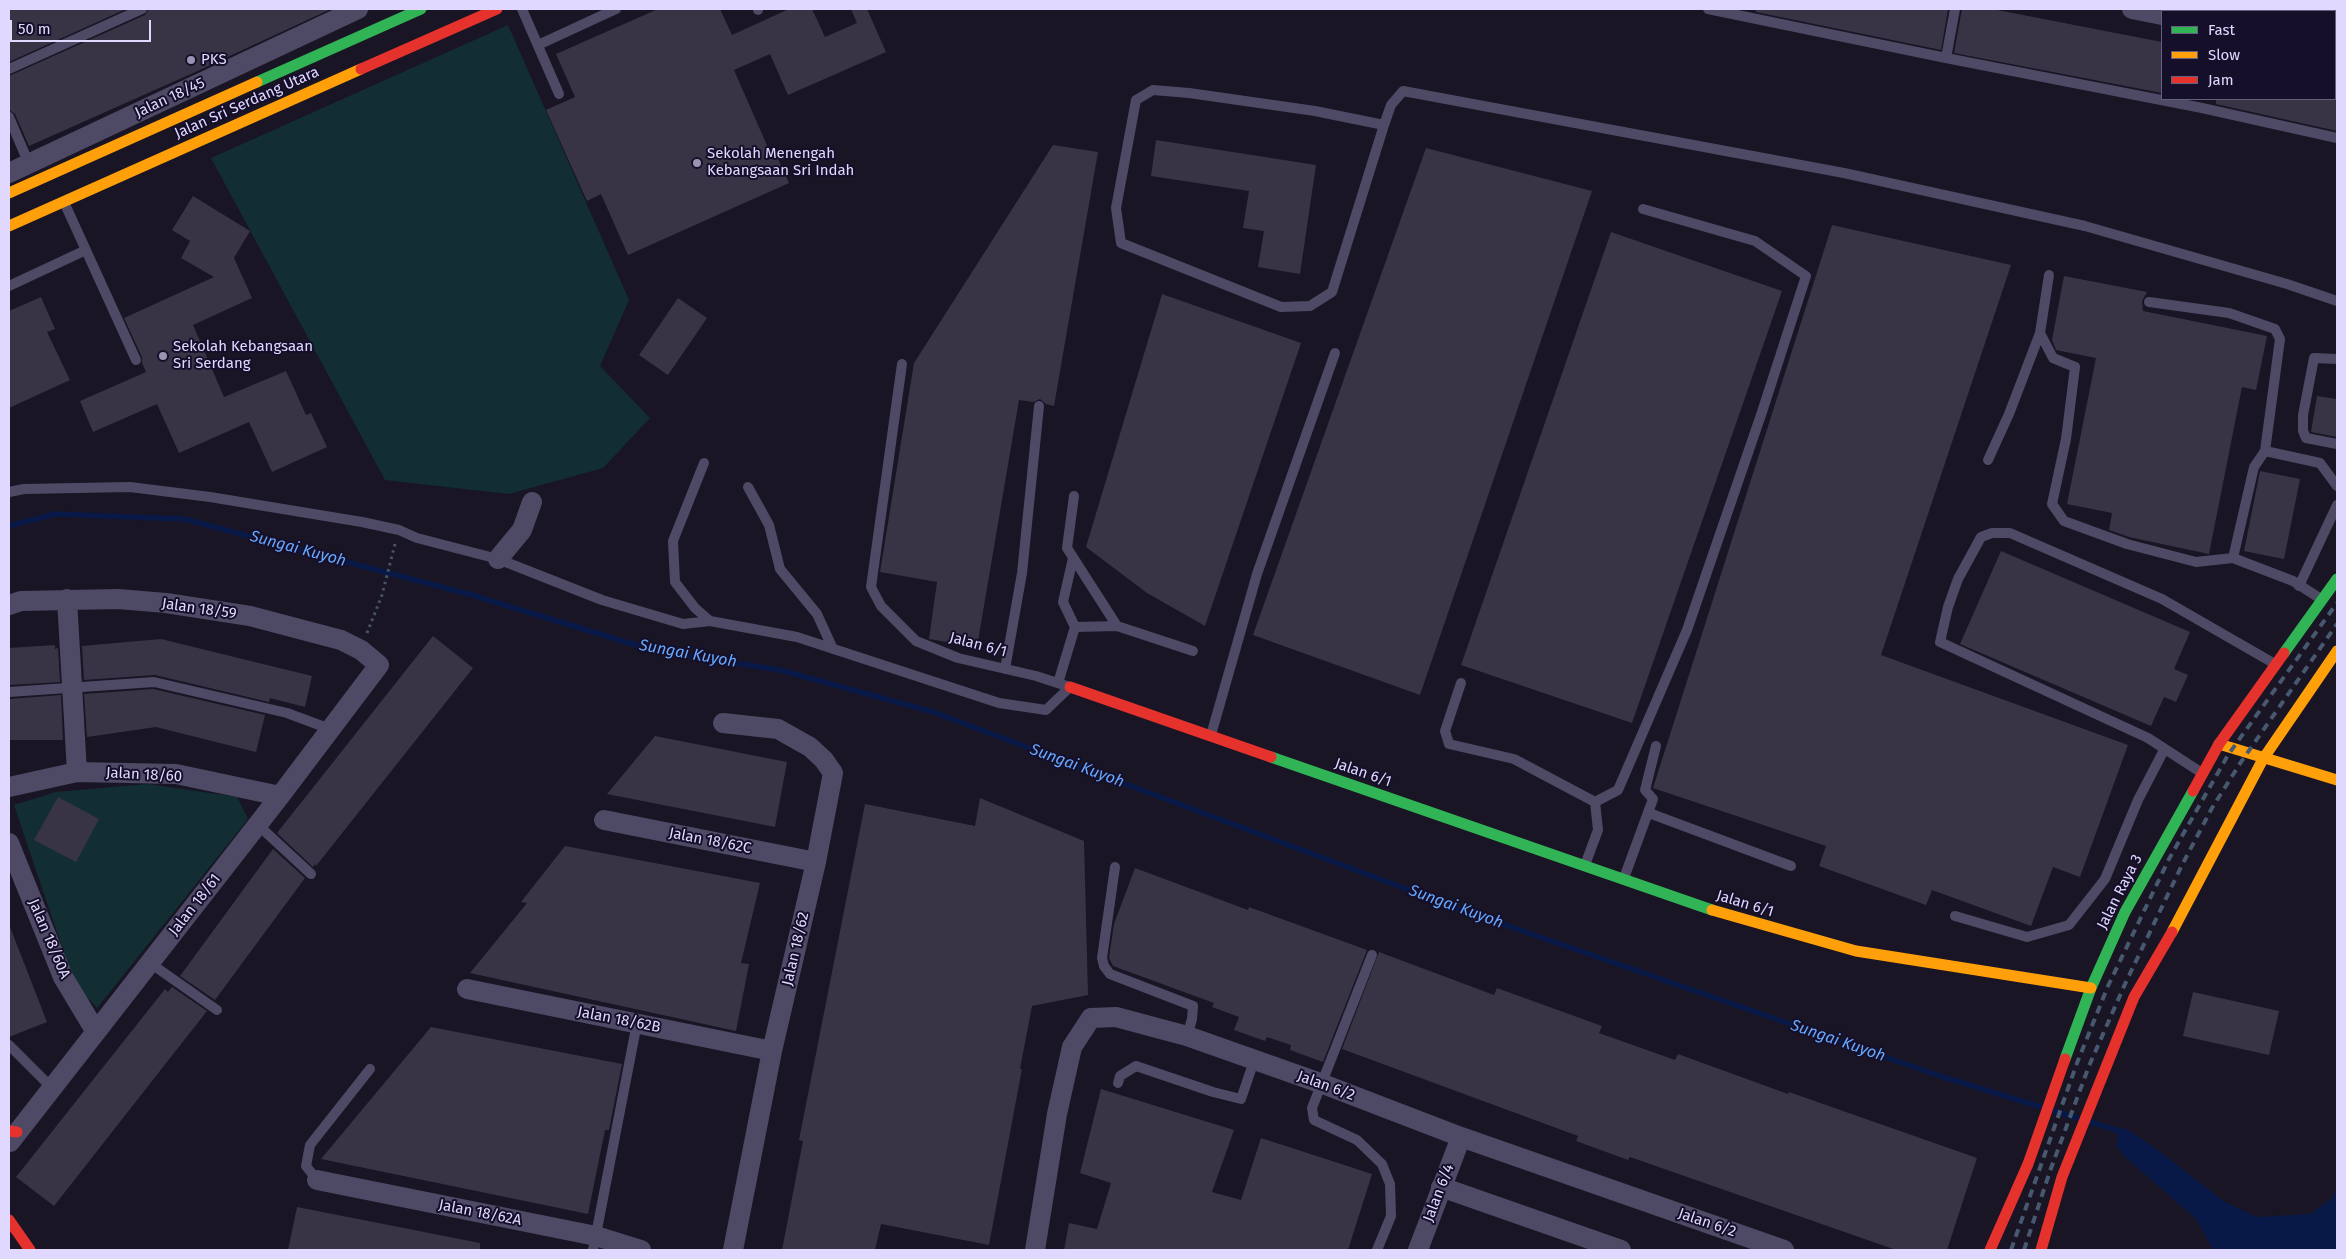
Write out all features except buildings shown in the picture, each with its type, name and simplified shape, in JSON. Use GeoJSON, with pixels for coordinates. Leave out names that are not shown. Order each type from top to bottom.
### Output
{"type":"FeatureCollection","features":[{"type":"Feature","properties":{"kind":"street","name":"Jalan 18/45"},"geometry":{"type":"LineString","coordinates":[[9,174],[358,9]]}},
{"type":"Feature","properties":{"kind":"street"},"geometry":{"type":"LineString","coordinates":[[366,9],[390,56]]}},
{"type":"Feature","properties":{"kind":"street","name":"Jalan Sri Serdang Utara"},"geometry":{"type":"LineString","coordinates":[[9,193],[421,9]]}},
{"type":"Feature","properties":{"kind":"street","name":"Jalan Sri Serdang Utara"},"geometry":{"type":"LineString","coordinates":[[9,226],[497,9]]}},
{"type":"Feature","properties":{"kind":"street"},"geometry":{"type":"LineString","coordinates":[[2132,9],[2161,15]]}},
{"type":"Feature","properties":{"kind":"street"},"geometry":{"type":"LineString","coordinates":[[498,559],[522,530],[532,502]]}},
{"type":"Feature","properties":{"kind":"street","name":"Jalan Raya 3"},"geometry":{"type":"LineString","coordinates":[[1990,1250],[2028,1164],[2091,988],[2125,912],[2219,744],[2337,580]]}},
{"type":"Feature","properties":{"kind":"street"},"geometry":{"type":"LineString","coordinates":[[67,599],[78,772]]}},
{"type":"Feature","properties":{"kind":"street","name":"Jalan 18/59"},"geometry":{"type":"LineString","coordinates":[[9,604],[21,601],[118,599],[166,603],[250,616],[341,640],[361,650],[378,665]]}},
{"type":"Feature","properties":{"kind":"street"},"geometry":{"type":"LineString","coordinates":[[2041,1250],[2062,1177],[2102,1072],[2134,996],[2172,931],[2263,759],[2309,689],[2337,651]]}},
{"type":"Feature","properties":{"kind":"street","name":"Jalan 18/61"},"geometry":{"type":"LineString","coordinates":[[11,1136],[53,1089],[280,796],[378,665]]}},
{"type":"Feature","properties":{"kind":"street","name":"Jalan 6/1"},"geometry":{"type":"LineString","coordinates":[[1070,687],[1727,915],[1856,951],[2091,988]]}},
{"type":"Feature","properties":{"kind":"street"},"geometry":{"type":"LineString","coordinates":[[2298,730],[2309,689]]}},
{"type":"Feature","properties":{"kind":"street","name":"Jalan 18/62"},"geometry":{"type":"LineString","coordinates":[[722,723],[778,729],[810,747],[824,760],[833,773],[816,862],[772,1051],[733,1250]]}},
{"type":"Feature","properties":{"kind":"street"},"geometry":{"type":"LineString","coordinates":[[2219,744],[2332,779]]}},
{"type":"Feature","properties":{"kind":"street"},"geometry":{"type":"LineString","coordinates":[[2297,758],[2307,772]]}},
{"type":"Feature","properties":{"kind":"street","name":"Jalan 18/60"},"geometry":{"type":"LineString","coordinates":[[9,787],[78,772],[176,774],[280,796]]}},
{"type":"Feature","properties":{"kind":"street","name":"Jalan 18/62C"},"geometry":{"type":"LineString","coordinates":[[604,820],[816,862]]}},
{"type":"Feature","properties":{"kind":"street","name":"Jalan 18/60A"},"geometry":{"type":"LineString","coordinates":[[9,843],[63,977],[96,1032]]}},
{"type":"Feature","properties":{"kind":"street","name":"Jalan 18/62B"},"geometry":{"type":"LineString","coordinates":[[467,989],[772,1051]]}},
{"type":"Feature","properties":{"kind":"street","name":"Jalan 6/2"},"geometry":{"type":"LineString","coordinates":[[1035,1250],[1057,1114],[1072,1047],[1092,1018],[1116,1017],[1187,1036],[1323,1084],[1461,1136],[1784,1250]]}},
{"type":"Feature","properties":{"kind":"street","name":"Jalan 6/4"},"geometry":{"type":"LineString","coordinates":[[1418,1250],[1461,1136]]}},
{"type":"Feature","properties":{"kind":"street","name":"Jalan 18/62A"},"geometry":{"type":"LineString","coordinates":[[317,1180],[594,1243],[641,1250]]}},
{"type":"Feature","properties":{"kind":"street"},"geometry":{"type":"LineString","coordinates":[[1441,1188],[1621,1250]]}},
{"type":"Feature","properties":{"kind":"street"},"geometry":{"type":"LineString","coordinates":[[9,1220],[30,1250]]}},
{"type":"Feature","properties":{"kind":"lane"},"geometry":{"type":"LineString","coordinates":[[9,69],[142,9]]}},
{"type":"Feature","properties":{"kind":"lane"},"geometry":{"type":"LineString","coordinates":[[522,9],[559,94]]}},
{"type":"Feature","properties":{"kind":"lane"},"geometry":{"type":"LineString","coordinates":[[538,45],[616,9]]}},
{"type":"Feature","properties":{"kind":"lane"},"geometry":{"type":"LineString","coordinates":[[1708,9],[1946,58],[2161,96]]}},
{"type":"Feature","properties":{"kind":"lane"},"geometry":{"type":"LineString","coordinates":[[1946,58],[1955,9]]}},
{"type":"Feature","properties":{"kind":"lane"},"geometry":{"type":"LineString","coordinates":[[1384,125],[1315,111],[1189,92],[1154,90],[1136,100],[1116,208],[1121,243],[1281,307],[1310,306],[1332,292],[1391,105],[1403,91],[1844,173],[2085,226],[2287,284],[2337,301]]}},
{"type":"Feature","properties":{"kind":"lane"},"geometry":{"type":"LineString","coordinates":[[2186,100],[2337,138]]}},
{"type":"Feature","properties":{"kind":"lane"},"geometry":{"type":"LineString","coordinates":[[9,117],[29,164]]}},
{"type":"Feature","properties":{"kind":"lane"},"geometry":{"type":"LineString","coordinates":[[63,201],[136,360]]}},
{"type":"Feature","properties":{"kind":"lane"},"geometry":{"type":"LineString","coordinates":[[1595,802],[1618,790],[1686,630],[1762,412],[1806,276],[1755,241],[1643,209]]}},
{"type":"Feature","properties":{"kind":"lane"},"geometry":{"type":"LineString","coordinates":[[9,286],[86,250]]}},
{"type":"Feature","properties":{"kind":"lane"},"geometry":{"type":"LineString","coordinates":[[1988,460],[2009,414],[2040,333],[2049,275]]}},
{"type":"Feature","properties":{"kind":"lane"},"geometry":{"type":"LineString","coordinates":[[2149,302],[2229,313],[2275,329],[2280,339],[2265,451],[2254,468],[2233,558]]}},
{"type":"Feature","properties":{"kind":"lane"},"geometry":{"type":"LineString","coordinates":[[2040,333],[2053,358],[2075,367],[2066,439],[2052,504],[2064,521],[2127,544],[2196,562],[2233,558],[2293,581],[2322,600]]}},
{"type":"Feature","properties":{"kind":"lane"},"geometry":{"type":"LineString","coordinates":[[1210,736],[1257,574],[1335,353]]}},
{"type":"Feature","properties":{"kind":"lane"},"geometry":{"type":"LineString","coordinates":[[2337,358],[2314,358],[2303,415],[2303,431],[2306,438],[2337,444]]}},
{"type":"Feature","properties":{"kind":"lane","name":"Jalan 6/1"},"geometry":{"type":"LineString","coordinates":[[902,364],[871,587],[881,606],[916,641],[958,658],[1005,668],[1070,687]]}},
{"type":"Feature","properties":{"kind":"lane"},"geometry":{"type":"LineString","coordinates":[[1005,668],[1022,573],[1039,406]]}},
{"type":"Feature","properties":{"kind":"lane"},"geometry":{"type":"LineString","coordinates":[[2265,451],[2320,463],[2337,486]]}},
{"type":"Feature","properties":{"kind":"lane"},"geometry":{"type":"LineString","coordinates":[[704,463],[673,541],[675,582],[695,608],[710,620]]}},
{"type":"Feature","properties":{"kind":"lane"},"geometry":{"type":"LineString","coordinates":[[748,486],[769,525],[780,569],[817,614],[833,648]]}},
{"type":"Feature","properties":{"kind":"lane"},"geometry":{"type":"LineString","coordinates":[[9,492],[24,489],[130,487],[219,498],[399,530],[417,538],[498,559],[602,600],[683,624],[710,620],[797,637],[999,703],[1046,710],[1070,687]]}},
{"type":"Feature","properties":{"kind":"lane"},"geometry":{"type":"LineString","coordinates":[[1074,496],[1066,548],[1117,626]]}},
{"type":"Feature","properties":{"kind":"lane"},"geometry":{"type":"LineString","coordinates":[[2299,586],[2337,505]]}},
{"type":"Feature","properties":{"kind":"lane"},"geometry":{"type":"LineString","coordinates":[[2202,773],[2148,738],[1940,642],[1958,579],[1980,537],[1992,533],[2010,533],[2162,599],[2276,664]]}},
{"type":"Feature","properties":{"kind":"lane"},"geometry":{"type":"LineString","coordinates":[[1058,683],[1075,627],[1063,602],[1073,558]]}},
{"type":"Feature","properties":{"kind":"lane"},"geometry":{"type":"LineString","coordinates":[[1075,627],[1117,626],[1193,651]]}},
{"type":"Feature","properties":{"kind":"lane"},"geometry":{"type":"LineString","coordinates":[[9,692],[154,682],[287,714],[330,729]]}},
{"type":"Feature","properties":{"kind":"lane"},"geometry":{"type":"LineString","coordinates":[[1461,683],[1445,731],[1449,744],[1514,759],[1595,802]]}},
{"type":"Feature","properties":{"kind":"lane"},"geometry":{"type":"LineString","coordinates":[[1624,879],[1653,799],[1645,790],[1656,746]]}},
{"type":"Feature","properties":{"kind":"lane"},"geometry":{"type":"LineString","coordinates":[[1955,916],[2028,937],[2069,925],[2105,879],[2138,800],[2164,750]]}},
{"type":"Feature","properties":{"kind":"lane"},"geometry":{"type":"LineString","coordinates":[[1585,866],[1598,830],[1595,802]]}},
{"type":"Feature","properties":{"kind":"lane"},"geometry":{"type":"LineString","coordinates":[[1649,813],[1791,866]]}},
{"type":"Feature","properties":{"kind":"lane"},"geometry":{"type":"LineString","coordinates":[[258,824],[311,874]]}},
{"type":"Feature","properties":{"kind":"lane"},"geometry":{"type":"LineString","coordinates":[[1115,867],[1102,958],[1104,966],[1110,974],[1193,1006],[1192,1019],[1187,1036]]}},
{"type":"Feature","properties":{"kind":"lane"},"geometry":{"type":"LineString","coordinates":[[1372,955],[1312,1108],[1314,1120],[1357,1140],[1382,1164],[1390,1184],[1390,1216],[1377,1250]]}},
{"type":"Feature","properties":{"kind":"lane"},"geometry":{"type":"LineString","coordinates":[[150,963],[217,1010]]}},
{"type":"Feature","properties":{"kind":"lane"},"geometry":{"type":"LineString","coordinates":[[594,1243],[637,1024]]}},
{"type":"Feature","properties":{"kind":"lane"},"geometry":{"type":"LineString","coordinates":[[9,1045],[53,1089]]}},
{"type":"Feature","properties":{"kind":"lane"},"geometry":{"type":"LineString","coordinates":[[1118,1083],[1120,1076],[1136,1066],[1213,1092],[1241,1099],[1254,1061]]}},
{"type":"Feature","properties":{"kind":"lane"},"geometry":{"type":"LineString","coordinates":[[317,1180],[306,1166],[310,1144],[370,1069]]}},
{"type":"Feature","properties":{"kind":"path"},"geometry":{"type":"LineString","coordinates":[[361,650],[382,594],[399,530]]}},
{"type":"Feature","properties":{"kind":"green space"},"geometry":{"type":"Polygon","coordinates":[[[508,25],[629,300],[600,366],[650,418],[603,468],[509,494],[385,480],[211,158],[508,25]]]}},
{"type":"Feature","properties":{"kind":"green space"},"geometry":{"type":"Polygon","coordinates":[[[148,784],[237,797],[248,819],[97,1008],[75,985],[14,805],[56,792],[148,784]]]}},
{"type":"Feature","properties":{"kind":"water"},"geometry":{"type":"Polygon","coordinates":[[[2125,1128],[2154,1147],[2225,1202],[2257,1217],[2310,1214],[2331,1199],[2337,1188],[2337,1250],[2213,1250],[2196,1219],[2125,1157],[2116,1145],[2119,1131],[2125,1128]]]}},
{"type":"Feature","properties":{"kind":"waterway","name":"Sungai Kuyoh"},"geometry":{"type":"LineString","coordinates":[[9,526],[55,514],[184,519],[472,595],[655,651],[780,670],[933,712],[1468,912],[1940,1076],[2041,1107]]}},
{"type":"Feature","properties":{"kind":"waterway","name":"Sungai Kuyoh"},"geometry":{"type":"LineString","coordinates":[[2054,1111],[2077,1118]]}},
{"type":"Feature","properties":{"kind":"waterway","name":"Sungai Kuyoh"},"geometry":{"type":"LineString","coordinates":[[2090,1122],[2119,1131]]}},
{"type":"Feature","properties":{"kind":"railway"},"geometry":{"type":"LineString","coordinates":[[2011,1250],[2077,1063],[2108,986],[2169,859],[2228,755],[2337,603]]}},
{"type":"Feature","properties":{"kind":"railway"},"geometry":{"type":"LineString","coordinates":[[2024,1250],[2050,1171],[2089,1066],[2125,984],[2182,865],[2212,808],[2241,762],[2337,624]]}},
{"type":"Feature","properties":{"kind":"traffic: fast"},"geometry":{"type":"LineString","coordinates":[[257,82],[421,9]]}},
{"type":"Feature","properties":{"kind":"traffic: fast"},"geometry":{"type":"LineString","coordinates":[[2284,653],[2337,579]]}},
{"type":"Feature","properties":{"kind":"traffic: fast"},"geometry":{"type":"LineString","coordinates":[[1271,757],[1712,910]]}},
{"type":"Feature","properties":{"kind":"traffic: fast"},"geometry":{"type":"LineString","coordinates":[[2065,1059],[2091,988],[2125,912],[2193,791]]}},
{"type":"Feature","properties":{"kind":"traffic: slow"},"geometry":{"type":"LineString","coordinates":[[9,226],[361,69]]}},
{"type":"Feature","properties":{"kind":"traffic: slow"},"geometry":{"type":"LineString","coordinates":[[9,193],[257,82]]}},
{"type":"Feature","properties":{"kind":"traffic: slow"},"geometry":{"type":"LineString","coordinates":[[2172,932],[2263,759],[2337,651]]}},
{"type":"Feature","properties":{"kind":"traffic: slow"},"geometry":{"type":"LineString","coordinates":[[2219,744],[2337,780]]}},
{"type":"Feature","properties":{"kind":"traffic: slow"},"geometry":{"type":"LineString","coordinates":[[1712,910],[1856,951],[2091,988]]}},
{"type":"Feature","properties":{"kind":"traffic: jam"},"geometry":{"type":"LineString","coordinates":[[361,69],[497,9]]}},
{"type":"Feature","properties":{"kind":"traffic: jam"},"geometry":{"type":"LineString","coordinates":[[2193,791],[2219,744],[2284,653]]}},
{"type":"Feature","properties":{"kind":"traffic: jam"},"geometry":{"type":"LineString","coordinates":[[1070,687],[1271,757]]}},
{"type":"Feature","properties":{"kind":"traffic: jam"},"geometry":{"type":"LineString","coordinates":[[2041,1250],[2062,1177],[2134,997],[2172,932]]}},
{"type":"Feature","properties":{"kind":"traffic: jam"},"geometry":{"type":"LineString","coordinates":[[1990,1250],[2028,1164],[2065,1059]]}},
{"type":"Feature","properties":{"kind":"traffic: jam"},"geometry":{"type":"LineString","coordinates":[[9,1131],[17,1132]]}},
{"type":"Feature","properties":{"kind":"traffic: jam"},"geometry":{"type":"LineString","coordinates":[[9,1220],[30,1250]]}},
{"type":"Feature","properties":{"kind":"place","name":"PKS"},"geometry":{"type":"Point","coordinates":[191,60]}},
{"type":"Feature","properties":{"kind":"place","name":"Sekolah Menengah Kebangsaan Sri Indah"},"geometry":{"type":"Point","coordinates":[697,163]}},
{"type":"Feature","properties":{"kind":"place","name":"Sekolah Kebangsaan Sri Serdang"},"geometry":{"type":"Point","coordinates":[163,356]}}]}
